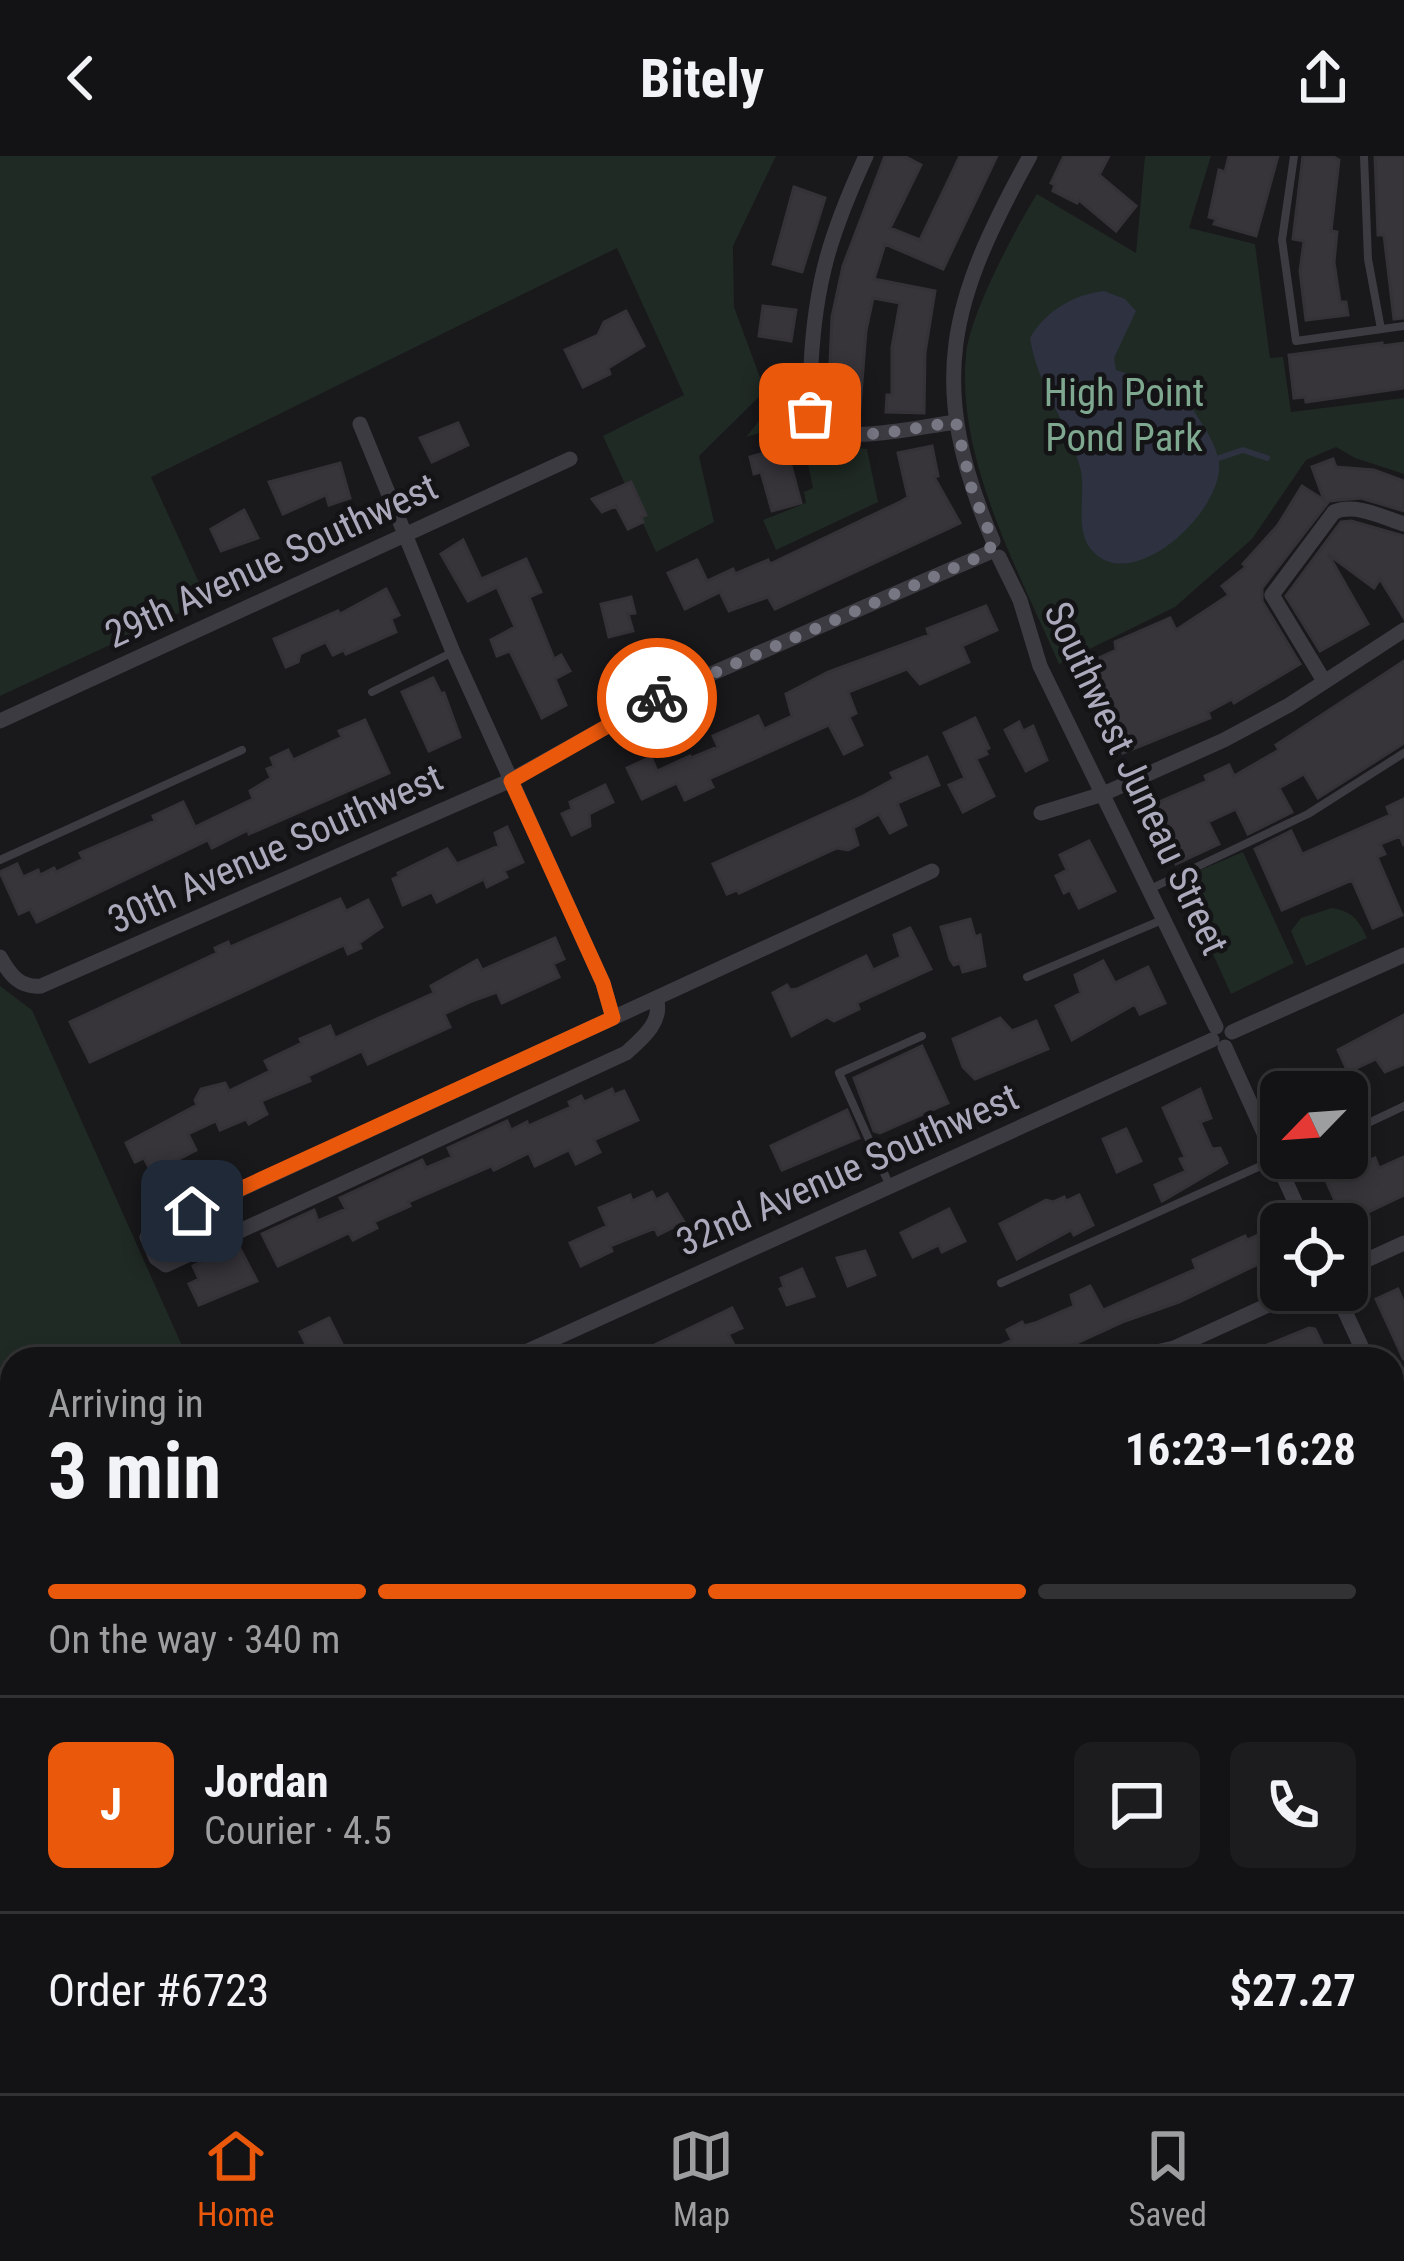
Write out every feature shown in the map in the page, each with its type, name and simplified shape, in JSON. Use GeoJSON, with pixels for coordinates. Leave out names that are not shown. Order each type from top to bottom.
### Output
{"type":"FeatureCollection","features":[{"type":"Feature","properties":{"kind":"street"},"geometry":{"type":"LineString","coordinates":[[866,156],[831,235],[820,273],[810,414],[819,430],[833,433],[871,434],[956,422]]}},
{"type":"Feature","properties":{"kind":"street","name":"Southwest Juneau Street"},"geometry":{"type":"LineString","coordinates":[[1024,158],[967,284],[955,344],[956,422],[972,490],[993,550],[1020,600],[1040,666],[1260,1118]]}},
{"type":"Feature","properties":{"kind":"street"},"geometry":{"type":"LineString","coordinates":[[360,424],[453,652],[603,983],[613,1018]]}},
{"type":"Feature","properties":{"kind":"street","name":"29th Avenue Southwest"},"geometry":{"type":"LineString","coordinates":[[0,721],[570,459]]}},
{"type":"Feature","properties":{"kind":"street"},"geometry":{"type":"LineString","coordinates":[[1324,681],[1272,595],[1334,512],[1360,509],[1404,524]]}},
{"type":"Feature","properties":{"kind":"street","name":"30th Avenue Southwest"},"geometry":{"type":"LineString","coordinates":[[0,957],[16,980],[41,986],[511,781],[665,694],[993,550]]}},
{"type":"Feature","properties":{"kind":"street"},"geometry":{"type":"LineString","coordinates":[[1041,813],[1103,794],[1259,722],[1404,630]]}},
{"type":"Feature","properties":{"kind":"street"},"geometry":{"type":"LineString","coordinates":[[656,998],[656,1020],[626,1052],[166,1265],[151,1250],[146,1237],[150,1231],[613,1018],[656,998],[932,871]]}},
{"type":"Feature","properties":{"kind":"street","name":"32nd Avenue Southwest"},"geometry":{"type":"LineString","coordinates":[[536,1347],[1404,955]]}},
{"type":"Feature","properties":{"kind":"street"},"geometry":{"type":"LineString","coordinates":[[1368,1259],[1404,1243]]}},
{"type":"Feature","properties":{"kind":"street"},"geometry":{"type":"LineString","coordinates":[[1182,1347],[1260,1310]]}},
{"type":"Feature","properties":{"kind":"street"},"geometry":{"type":"LineString","coordinates":[[1345,1311],[1362,1347]]}},
{"type":"Feature","properties":{"kind":"lane"},"geometry":{"type":"LineString","coordinates":[[1294,156],[1282,240],[1296,341],[1404,326]]}},
{"type":"Feature","properties":{"kind":"lane"},"geometry":{"type":"LineString","coordinates":[[1364,156],[1368,259],[1381,329]]}},
{"type":"Feature","properties":{"kind":"lane"},"geometry":{"type":"LineString","coordinates":[[372,692],[453,652]]}},
{"type":"Feature","properties":{"kind":"lane"},"geometry":{"type":"LineString","coordinates":[[0,860],[242,750]]}},
{"type":"Feature","properties":{"kind":"lane"},"geometry":{"type":"LineString","coordinates":[[1148,890],[1308,814],[1404,753]]}},
{"type":"Feature","properties":{"kind":"lane"},"geometry":{"type":"LineString","coordinates":[[1027,976],[1162,920]]}},
{"type":"Feature","properties":{"kind":"lane"},"geometry":{"type":"LineString","coordinates":[[890,1185],[839,1073],[922,1036]]}},
{"type":"Feature","properties":{"kind":"lane"},"geometry":{"type":"LineString","coordinates":[[1368,1123],[1404,1106]]}},
{"type":"Feature","properties":{"kind":"lane"},"geometry":{"type":"LineString","coordinates":[[1001,1283],[1260,1171]]}},
{"type":"Feature","properties":{"kind":"green space"},"geometry":{"type":"Polygon","coordinates":[[[0,156],[776,156],[733,246],[734,307],[765,391],[699,456],[714,522],[656,552],[603,436],[684,395],[617,248],[151,477],[207,600],[0,696],[0,156]]]}},
{"type":"Feature","properties":{"kind":"green space","name":"High Point Pond Park"},"geometry":{"type":"Polygon","coordinates":[[[1145,156],[1211,156],[1189,228],[1255,244],[1270,358],[1283,357],[1291,412],[1404,398],[1404,474],[1336,447],[1306,460],[1252,539],[1175,607],[1059,664],[980,474],[965,395],[966,355],[984,296],[1037,194],[1136,253],[1145,156]]]}},
{"type":"Feature","properties":{"kind":"green space"},"geometry":{"type":"Polygon","coordinates":[[[769,366],[792,367],[795,423],[746,437],[779,396],[781,388],[769,366]]]}},
{"type":"Feature","properties":{"kind":"green space"},"geometry":{"type":"Polygon","coordinates":[[[823,443],[867,449],[878,502],[776,550],[763,520],[806,503],[804,492],[813,488],[807,459],[823,443]]]}},
{"type":"Feature","properties":{"kind":"green space"},"geometry":{"type":"Polygon","coordinates":[[[1243,852],[1294,963],[1231,994],[1179,879],[1243,852]]]}},
{"type":"Feature","properties":{"kind":"green space"},"geometry":{"type":"Polygon","coordinates":[[[1332,908],[1354,917],[1367,938],[1306,966],[1291,931],[1301,918],[1332,908]]]}},
{"type":"Feature","properties":{"kind":"green space"},"geometry":{"type":"Polygon","coordinates":[[[0,986],[32,1010],[183,1347],[0,1347],[0,986]]]}},
{"type":"Feature","properties":{"kind":"water"},"geometry":{"type":"Polygon","coordinates":[[[1104,291],[1125,299],[1136,311],[1114,358],[1116,370],[1182,392],[1218,457],[1218,477],[1194,521],[1174,541],[1129,563],[1108,561],[1085,539],[1080,467],[1039,373],[1030,338],[1062,306],[1104,291]]]}},
{"type":"Feature","properties":{"kind":"building"},"geometry":{"type":"Polygon","coordinates":[[[885,156],[904,156],[921,165],[890,228],[920,240],[960,156],[997,156],[943,269],[885,244],[874,279],[935,291],[925,353],[924,413],[886,412],[887,395],[892,395],[892,347],[900,303],[873,298],[860,408],[828,409],[832,317],[843,266],[885,156]]]}},
{"type":"Feature","properties":{"kind":"building"},"geometry":{"type":"Polygon","coordinates":[[[1064,156],[1109,156],[1099,175],[1136,206],[1116,231],[1079,200],[1053,191],[1051,183],[1064,156]]]}},
{"type":"Feature","properties":{"kind":"building"},"geometry":{"type":"Polygon","coordinates":[[[1229,156],[1278,156],[1256,236],[1214,224],[1216,219],[1209,217],[1219,170],[1225,172],[1229,156]]]}},
{"type":"Feature","properties":{"kind":"building"},"geometry":{"type":"Polygon","coordinates":[[[1303,156],[1339,160],[1331,231],[1337,232],[1334,262],[1340,302],[1346,302],[1348,315],[1306,320],[1300,271],[1304,241],[1293,239],[1303,156]]]}},
{"type":"Feature","properties":{"kind":"building"},"geometry":{"type":"Polygon","coordinates":[[[1375,156],[1404,156],[1404,318],[1394,319],[1384,235],[1378,235],[1375,156]]]}},
{"type":"Feature","properties":{"kind":"building"},"geometry":{"type":"Polygon","coordinates":[[[794,187],[825,198],[802,272],[773,264],[794,187]]]}},
{"type":"Feature","properties":{"kind":"building"},"geometry":{"type":"Polygon","coordinates":[[[763,306],[796,310],[791,341],[759,336],[763,306]]]}},
{"type":"Feature","properties":{"kind":"building"},"geometry":{"type":"Polygon","coordinates":[[[626,311],[644,346],[608,368],[610,374],[583,387],[565,350],[598,335],[604,322],[626,311]]]}},
{"type":"Feature","properties":{"kind":"building"},"geometry":{"type":"Polygon","coordinates":[[[1404,343],[1404,388],[1306,402],[1305,397],[1294,398],[1289,355],[1404,343]]]}},
{"type":"Feature","properties":{"kind":"building"},"geometry":{"type":"Polygon","coordinates":[[[458,423],[468,445],[432,462],[420,438],[458,423]]]}},
{"type":"Feature","properties":{"kind":"building"},"geometry":{"type":"Polygon","coordinates":[[[932,446],[938,476],[934,477],[960,523],[775,609],[768,597],[729,611],[720,592],[685,609],[668,573],[697,560],[707,581],[733,569],[735,574],[768,560],[770,564],[902,501],[908,497],[898,453],[932,446]]]}},
{"type":"Feature","properties":{"kind":"building"},"geometry":{"type":"Polygon","coordinates":[[[786,447],[801,503],[772,511],[761,472],[754,474],[750,457],[786,447]]]}},
{"type":"Feature","properties":{"kind":"building"},"geometry":{"type":"Polygon","coordinates":[[[1333,459],[1336,467],[1374,470],[1404,481],[1404,511],[1361,498],[1329,501],[1262,588],[1262,601],[1300,664],[1234,703],[1232,699],[1208,712],[1210,718],[1123,753],[1088,675],[1093,673],[1088,663],[1116,650],[1115,642],[1170,618],[1176,630],[1229,595],[1222,586],[1246,567],[1243,564],[1278,525],[1302,486],[1324,500],[1312,467],[1333,459]]]}},
{"type":"Feature","properties":{"kind":"building"},"geometry":{"type":"Polygon","coordinates":[[[340,463],[350,498],[329,505],[326,495],[283,514],[269,482],[340,463]]]}},
{"type":"Feature","properties":{"kind":"building"},"geometry":{"type":"Polygon","coordinates":[[[631,482],[646,515],[641,517],[643,522],[628,529],[616,506],[602,512],[592,499],[631,482]]]}},
{"type":"Feature","properties":{"kind":"building"},"geometry":{"type":"Polygon","coordinates":[[[244,510],[258,538],[221,551],[211,529],[244,510]]]}},
{"type":"Feature","properties":{"kind":"building"},"geometry":{"type":"Polygon","coordinates":[[[1341,522],[1404,536],[1404,618],[1380,579],[1374,588],[1328,554],[1368,624],[1320,651],[1286,596],[1341,522]]]}},
{"type":"Feature","properties":{"kind":"building"},"geometry":{"type":"Polygon","coordinates":[[[463,540],[481,579],[526,559],[541,592],[529,597],[554,659],[561,655],[570,671],[555,679],[566,705],[542,718],[510,651],[497,656],[491,640],[515,627],[497,587],[468,601],[441,554],[463,540]]]}},
{"type":"Feature","properties":{"kind":"building"},"geometry":{"type":"Polygon","coordinates":[[[386,589],[399,615],[391,619],[396,632],[346,654],[344,650],[333,655],[326,642],[300,654],[298,662],[286,667],[274,639],[340,614],[386,589]]]}},
{"type":"Feature","properties":{"kind":"building"},"geometry":{"type":"Polygon","coordinates":[[[631,597],[635,613],[628,614],[633,631],[609,637],[601,604],[631,597]]]}},
{"type":"Feature","properties":{"kind":"building"},"geometry":{"type":"Polygon","coordinates":[[[986,606],[997,630],[962,646],[969,662],[920,684],[907,669],[848,692],[856,713],[849,717],[862,745],[844,754],[829,725],[709,779],[713,787],[685,800],[677,783],[642,799],[627,768],[651,757],[657,771],[691,758],[718,747],[713,736],[758,716],[764,729],[792,716],[786,694],[986,606]]]}},
{"type":"Feature","properties":{"kind":"building"},"geometry":{"type":"Polygon","coordinates":[[[1404,661],[1404,743],[1318,798],[1304,774],[1279,788],[1292,812],[1248,834],[1236,809],[1208,822],[1219,844],[1176,864],[1150,806],[1207,781],[1205,776],[1229,765],[1234,776],[1279,750],[1276,745],[1404,661]]]}},
{"type":"Feature","properties":{"kind":"building"},"geometry":{"type":"Polygon","coordinates":[[[433,678],[444,693],[460,737],[429,751],[402,692],[433,678]]]}},
{"type":"Feature","properties":{"kind":"building"},"geometry":{"type":"Polygon","coordinates":[[[975,718],[989,748],[976,759],[994,796],[963,812],[949,785],[965,778],[944,733],[975,718]]]}},
{"type":"Feature","properties":{"kind":"building"},"geometry":{"type":"Polygon","coordinates":[[[365,720],[389,773],[212,848],[208,840],[37,922],[30,909],[19,914],[0,872],[17,864],[23,877],[38,870],[40,875],[54,868],[56,872],[83,859],[80,853],[155,821],[153,816],[183,802],[195,827],[253,799],[250,791],[271,778],[267,769],[274,766],[271,758],[288,750],[293,760],[342,737],[339,731],[365,720]]]}},
{"type":"Feature","properties":{"kind":"building"},"geometry":{"type":"Polygon","coordinates":[[[1019,722],[1023,731],[1033,726],[1047,760],[1026,771],[1005,730],[1019,722]]]}},
{"type":"Feature","properties":{"kind":"building"},"geometry":{"type":"Polygon","coordinates":[[[927,757],[939,785],[897,803],[906,825],[890,833],[879,814],[853,828],[858,845],[837,848],[739,893],[727,894],[713,864],[863,796],[894,779],[891,773],[927,757]]]}},
{"type":"Feature","properties":{"kind":"building"},"geometry":{"type":"Polygon","coordinates":[[[605,785],[613,802],[589,814],[590,826],[572,835],[562,814],[572,809],[570,802],[605,785]]]}},
{"type":"Feature","properties":{"kind":"building"},"geometry":{"type":"Polygon","coordinates":[[[1404,799],[1404,846],[1400,836],[1380,844],[1385,854],[1377,857],[1402,915],[1373,928],[1352,880],[1282,910],[1255,849],[1291,831],[1302,854],[1390,815],[1387,807],[1404,799]]]}},
{"type":"Feature","properties":{"kind":"building"},"geometry":{"type":"Polygon","coordinates":[[[507,827],[523,862],[504,871],[507,877],[487,887],[484,879],[437,902],[432,892],[403,905],[393,879],[398,873],[447,849],[457,864],[499,846],[495,833],[507,827]]]}},
{"type":"Feature","properties":{"kind":"building"},"geometry":{"type":"Polygon","coordinates":[[[1089,841],[1115,891],[1079,908],[1056,876],[1067,870],[1060,855],[1089,841]]]}},
{"type":"Feature","properties":{"kind":"building"},"geometry":{"type":"Polygon","coordinates":[[[340,899],[346,911],[368,900],[382,927],[359,943],[361,948],[348,954],[344,945],[90,1062],[70,1022],[217,953],[215,948],[228,942],[230,947],[340,899]]]}},
{"type":"Feature","properties":{"kind":"building"},"geometry":{"type":"Polygon","coordinates":[[[970,919],[975,937],[980,935],[985,966],[963,972],[960,963],[954,965],[950,959],[941,927],[970,919]]]}},
{"type":"Feature","properties":{"kind":"building"},"geometry":{"type":"Polygon","coordinates":[[[910,928],[931,969],[857,1003],[859,1009],[834,1021],[827,1017],[792,1036],[773,993],[787,985],[797,989],[866,956],[873,970],[901,957],[894,935],[910,928]]]}},
{"type":"Feature","properties":{"kind":"building"},"geometry":{"type":"Polygon","coordinates":[[[555,938],[564,959],[553,964],[559,977],[502,1003],[497,992],[472,1001],[444,1014],[450,1027],[368,1064],[362,1051],[308,1076],[310,1081],[261,1101],[267,1114],[249,1124],[246,1119],[220,1130],[216,1121],[188,1134],[196,1150],[152,1173],[144,1158],[135,1162],[126,1143],[197,1105],[201,1089],[225,1083],[229,1091],[270,1071],[265,1061],[302,1043],[300,1039],[330,1026],[335,1038],[434,993],[431,986],[477,960],[482,970],[555,938]]]}},
{"type":"Feature","properties":{"kind":"building"},"geometry":{"type":"Polygon","coordinates":[[[1103,961],[1115,983],[1148,967],[1165,1003],[1140,1014],[1135,1004],[1072,1040],[1056,1006],[1081,993],[1075,975],[1103,961]]]}},
{"type":"Feature","properties":{"kind":"building"},"geometry":{"type":"Polygon","coordinates":[[[1404,1015],[1404,1064],[1385,1072],[1376,1059],[1348,1071],[1338,1050],[1404,1015]]]}},
{"type":"Feature","properties":{"kind":"building"},"geometry":{"type":"Polygon","coordinates":[[[1000,1018],[1012,1031],[1036,1021],[1048,1049],[975,1079],[963,1067],[953,1039],[1000,1018]]]}},
{"type":"Feature","properties":{"kind":"building"},"geometry":{"type":"Polygon","coordinates":[[[922,1046],[948,1103],[880,1133],[874,1131],[854,1078],[922,1046]]]}},
{"type":"Feature","properties":{"kind":"building"},"geometry":{"type":"Polygon","coordinates":[[[612,1089],[614,1095],[624,1091],[638,1120],[594,1140],[600,1152],[576,1164],[569,1150],[535,1166],[529,1153],[494,1170],[491,1166],[408,1202],[410,1206],[374,1222],[377,1228],[353,1240],[349,1233],[278,1266],[262,1234],[314,1210],[318,1221],[346,1209],[340,1198],[422,1160],[426,1168],[452,1157],[448,1148],[507,1121],[511,1130],[527,1122],[528,1126],[571,1107],[569,1102],[581,1096],[584,1102],[612,1089]]]}},
{"type":"Feature","properties":{"kind":"building"},"geometry":{"type":"Polygon","coordinates":[[[1200,1089],[1211,1118],[1200,1122],[1212,1149],[1220,1148],[1227,1163],[1162,1201],[1155,1185],[1186,1171],[1180,1159],[1185,1157],[1163,1108],[1200,1089]]]}},
{"type":"Feature","properties":{"kind":"building"},"geometry":{"type":"Polygon","coordinates":[[[847,1110],[859,1138],[782,1170],[771,1146],[847,1110]]]}},
{"type":"Feature","properties":{"kind":"building"},"geometry":{"type":"Polygon","coordinates":[[[1126,1129],[1141,1161],[1117,1172],[1103,1139],[1126,1129]]]}},
{"type":"Feature","properties":{"kind":"building"},"geometry":{"type":"Polygon","coordinates":[[[1404,1157],[1404,1195],[1368,1212],[1368,1203],[1336,1203],[1325,1179],[1368,1179],[1368,1161],[1375,1158],[1379,1168],[1404,1157]]]}},
{"type":"Feature","properties":{"kind":"building"},"geometry":{"type":"Polygon","coordinates":[[[652,1192],[656,1200],[667,1194],[684,1222],[658,1235],[655,1228],[610,1246],[612,1251],[581,1266],[570,1243],[607,1226],[599,1208],[652,1192]]]}},
{"type":"Feature","properties":{"kind":"building"},"geometry":{"type":"Polygon","coordinates":[[[1079,1195],[1093,1225],[1074,1235],[1071,1230],[1017,1259],[1000,1224],[1046,1200],[1064,1197],[1066,1201],[1079,1195]]]}},
{"type":"Feature","properties":{"kind":"building"},"geometry":{"type":"Polygon","coordinates":[[[949,1209],[965,1241],[942,1252],[939,1245],[913,1257],[901,1233],[949,1209]]]}},
{"type":"Feature","properties":{"kind":"building"},"geometry":{"type":"Polygon","coordinates":[[[1260,1234],[1260,1263],[1179,1302],[1068,1347],[997,1347],[1012,1340],[1007,1330],[1074,1306],[1071,1295],[1090,1286],[1103,1310],[1196,1269],[1193,1260],[1245,1236],[1247,1240],[1260,1234]]]}},
{"type":"Feature","properties":{"kind":"building"},"geometry":{"type":"Polygon","coordinates":[[[238,1245],[257,1281],[199,1305],[189,1284],[199,1279],[193,1266],[238,1245]]]}},
{"type":"Feature","properties":{"kind":"building"},"geometry":{"type":"Polygon","coordinates":[[[865,1251],[875,1275],[848,1286],[837,1258],[865,1251]]]}},
{"type":"Feature","properties":{"kind":"building"},"geometry":{"type":"Polygon","coordinates":[[[802,1269],[814,1296],[787,1305],[781,1278],[802,1269]]]}},
{"type":"Feature","properties":{"kind":"building"},"geometry":{"type":"Polygon","coordinates":[[[1398,1289],[1404,1303],[1404,1347],[1398,1347],[1376,1299],[1398,1289]]]}},
{"type":"Feature","properties":{"kind":"building"},"geometry":{"type":"Polygon","coordinates":[[[732,1308],[742,1328],[728,1334],[733,1343],[725,1347],[650,1347],[732,1308]]]}},
{"type":"Feature","properties":{"kind":"building"},"geometry":{"type":"Polygon","coordinates":[[[329,1318],[344,1347],[308,1347],[300,1332],[329,1318]]]}},
{"type":"Feature","properties":{"kind":"building"},"geometry":{"type":"Polygon","coordinates":[[[1309,1328],[1315,1329],[1324,1347],[1268,1347],[1309,1328]]]}},
{"type":"Feature","properties":{"kind":"waterway"},"geometry":{"type":"LineString","coordinates":[[1219,458],[1243,450],[1267,458]]}},
{"type":"Feature","properties":{"kind":"way so far"},"geometry":{"type":"LineString","coordinates":[[657,698],[988,553],[993,541],[972,490],[956,422],[871,434],[833,433],[819,430],[810,414]]}},
{"type":"Feature","properties":{"kind":"route"},"geometry":{"type":"LineString","coordinates":[[192,1211],[613,1018],[603,983],[511,781],[657,698]]}}]}
